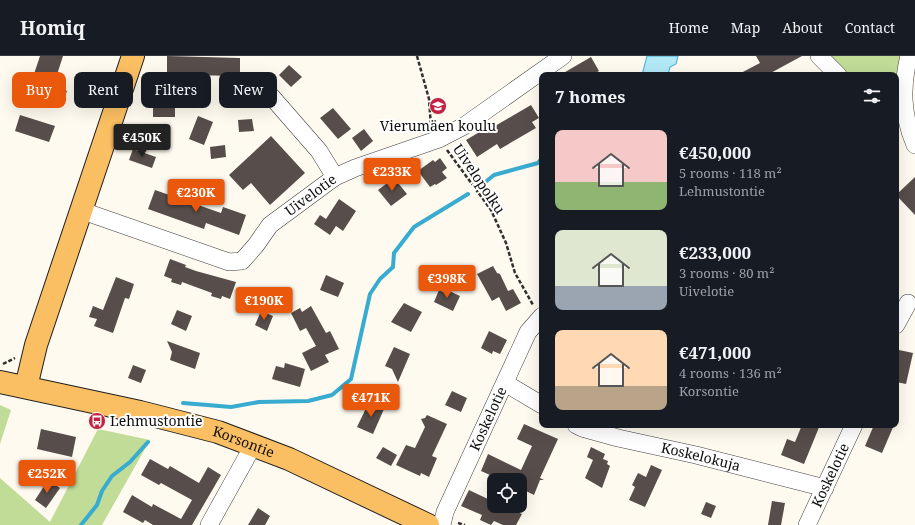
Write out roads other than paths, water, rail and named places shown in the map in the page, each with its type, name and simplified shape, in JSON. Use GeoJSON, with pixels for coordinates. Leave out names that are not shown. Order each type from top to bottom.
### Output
{"type":"FeatureCollection","features":[{"type":"Feature","properties":{"kind":"main road"},"geometry":{"type":"LineString","coordinates":[[26,387],[36,345],[80,210],[133,56]]}},
{"type":"Feature","properties":{"kind":"main road","name":"Korsontie"},"geometry":{"type":"LineString","coordinates":[[0,382],[147,414],[218,432],[254,444],[296,462],[428,525]]}},
{"type":"Feature","properties":{"kind":"street","name":"Uivelotie"},"geometry":{"type":"LineString","coordinates":[[540,72],[563,56]]}},
{"type":"Feature","properties":{"kind":"street"},"geometry":{"type":"LineString","coordinates":[[819,56],[835,72]]}},
{"type":"Feature","properties":{"kind":"street"},"geometry":{"type":"LineString","coordinates":[[909,56],[899,99],[915,145]]}},
{"type":"Feature","properties":{"kind":"street","name":"Uivelotie"},"geometry":{"type":"LineString","coordinates":[[80,210],[229,262],[242,261],[256,245],[270,225],[335,177],[355,168],[439,139],[464,126],[539,73]]}},
{"type":"Feature","properties":{"kind":"street"},"geometry":{"type":"LineString","coordinates":[[277,103],[319,151],[335,177]]}},
{"type":"Feature","properties":{"kind":"street"},"geometry":{"type":"LineString","coordinates":[[899,319],[908,302]]}},
{"type":"Feature","properties":{"kind":"street","name":"Koskelotie"},"geometry":{"type":"LineString","coordinates":[[442,525],[445,512],[528,332],[539,319]]}},
{"type":"Feature","properties":{"kind":"street"},"geometry":{"type":"LineString","coordinates":[[505,383],[539,403]]}},
{"type":"Feature","properties":{"kind":"street","name":"Koskelokuja"},"geometry":{"type":"LineString","coordinates":[[582,428],[826,488]]}},
{"type":"Feature","properties":{"kind":"street","name":"Koskelotie"},"geometry":{"type":"LineString","coordinates":[[807,525],[826,488],[853,428]]}},
{"type":"Feature","properties":{"kind":"street"},"geometry":{"type":"LineString","coordinates":[[209,525],[254,444]]}},
{"type":"Feature","properties":{"kind":"water"},"geometry":{"type":"Polygon","coordinates":[[[647,56],[678,56],[676,64],[670,67],[669,72],[643,72],[647,56]]]}},
{"type":"Feature","properties":{"kind":"waterway"},"geometry":{"type":"LineString","coordinates":[[483,184],[494,175],[539,162]]}},
{"type":"Feature","properties":{"kind":"waterway"},"geometry":{"type":"LineString","coordinates":[[183,403],[231,407],[259,402],[308,401],[332,395],[351,379],[370,294],[380,279],[393,267],[394,253],[414,227],[468,194]]}},
{"type":"Feature","properties":{"kind":"waterway"},"geometry":{"type":"LineString","coordinates":[[81,525],[97,505],[102,491],[112,476],[130,462],[148,442]]}},
{"type":"Feature","properties":{"kind":"place","name":"Vierumäen koulu"},"geometry":{"type":"Point","coordinates":[438,106]}},
{"type":"Feature","properties":{"kind":"place","name":"Lehmustontie"},"geometry":{"type":"Point","coordinates":[97,421]}}]}
